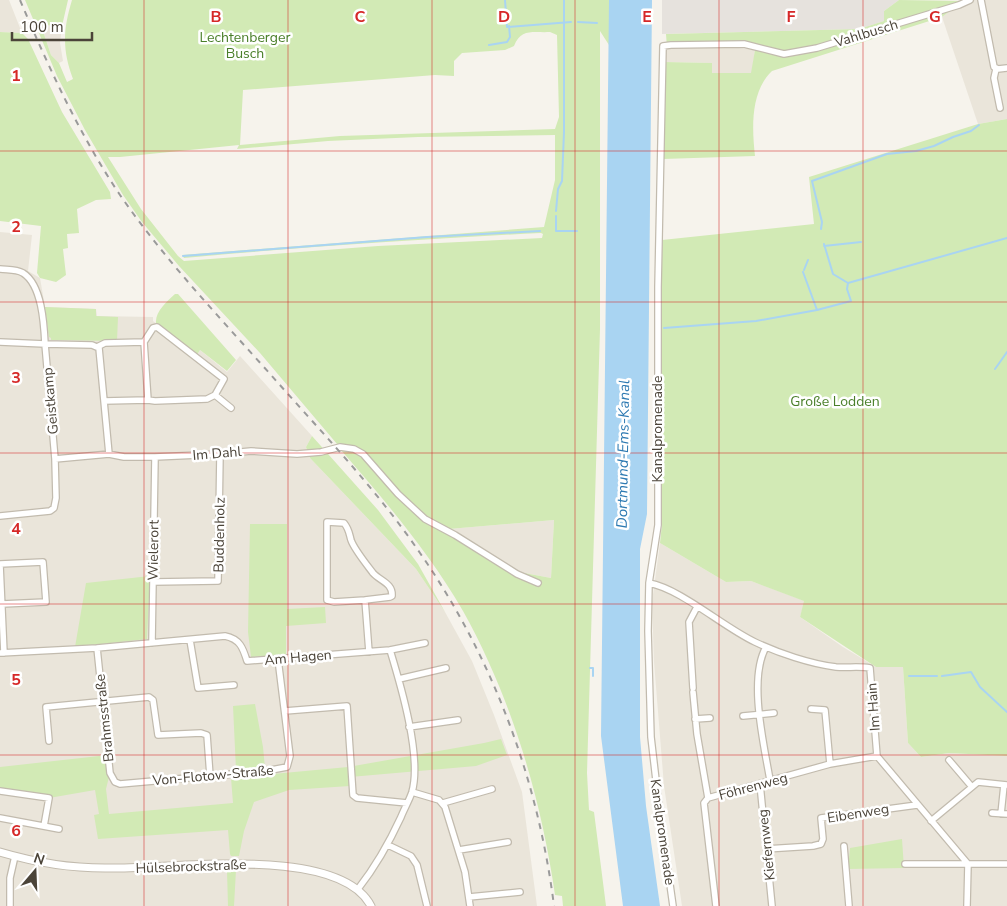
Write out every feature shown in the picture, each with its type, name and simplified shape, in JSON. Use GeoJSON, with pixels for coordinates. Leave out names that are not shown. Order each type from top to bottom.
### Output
{"type":"FeatureCollection","features":[{"type":"Feature","properties":{"kind":"street","name":"Vahlbusch"},"geometry":{"type":"LineString","coordinates":[[760,47],[784,54],[807,51],[970,0]]}},
{"type":"Feature","properties":{"kind":"street"},"geometry":{"type":"LineString","coordinates":[[981,0],[993,65],[996,69],[994,78],[1000,108]]}},
{"type":"Feature","properties":{"kind":"street","name":"Kanalpromenade"},"geometry":{"type":"LineString","coordinates":[[673,906],[658,806],[648,690],[649,583],[658,525],[658,295],[663,46],[671,44],[744,44],[760,47]]}},
{"type":"Feature","properties":{"kind":"street"},"geometry":{"type":"LineString","coordinates":[[996,69],[1007,68]]}},
{"type":"Feature","properties":{"kind":"street"},"geometry":{"type":"LineString","coordinates":[[0,269],[24,274],[33,286],[39,299],[45,344]]}},
{"type":"Feature","properties":{"kind":"street"},"geometry":{"type":"LineString","coordinates":[[104,400],[156,401],[208,399],[215,394],[224,379],[156,327],[153,328],[144,342],[148,400]]}},
{"type":"Feature","properties":{"kind":"street"},"geometry":{"type":"LineString","coordinates":[[0,342],[97,347],[105,344],[144,342]]}},
{"type":"Feature","properties":{"kind":"street","name":"Geistkamp"},"geometry":{"type":"LineString","coordinates":[[0,516],[50,511],[54,508],[56,498],[55,459],[45,344]]}},
{"type":"Feature","properties":{"kind":"street"},"geometry":{"type":"LineString","coordinates":[[55,459],[109,454],[100,350],[97,347]]}},
{"type":"Feature","properties":{"kind":"street"},"geometry":{"type":"LineString","coordinates":[[215,394],[231,408]]}},
{"type":"Feature","properties":{"kind":"street","name":"Im Dahl"},"geometry":{"type":"LineString","coordinates":[[109,454],[124,457],[155,457],[251,451],[297,454],[321,452],[340,447],[354,450],[362,454],[398,494],[425,519],[455,535],[517,574],[538,583]]}},
{"type":"Feature","properties":{"kind":"street","name":"Buddenholz"},"geometry":{"type":"LineString","coordinates":[[153,582],[218,581],[220,454]]}},
{"type":"Feature","properties":{"kind":"street","name":"Wielerort"},"geometry":{"type":"LineString","coordinates":[[152,643],[155,457]]}},
{"type":"Feature","properties":{"kind":"street"},"geometry":{"type":"LineString","coordinates":[[328,522],[344,523],[350,530],[351,541],[375,575],[386,582],[392,590],[392,596],[390,597],[365,600],[334,602],[327,600],[328,522]]}},
{"type":"Feature","properties":{"kind":"street"},"geometry":{"type":"LineString","coordinates":[[2,604],[46,602],[44,562],[0,565],[2,653]]}},
{"type":"Feature","properties":{"kind":"street","name":"Im Hain"},"geometry":{"type":"LineString","coordinates":[[649,583],[661,586],[726,626],[766,647],[836,667],[870,668],[877,756]]}},
{"type":"Feature","properties":{"kind":"street"},"geometry":{"type":"LineString","coordinates":[[365,600],[369,652]]}},
{"type":"Feature","properties":{"kind":"street"},"geometry":{"type":"LineString","coordinates":[[697,607],[689,622],[695,719],[708,798]]}},
{"type":"Feature","properties":{"kind":"street","name":"Am Hagen"},"geometry":{"type":"LineString","coordinates":[[2,653],[97,648],[225,636],[231,637],[241,645],[247,661],[390,650],[425,643]]}},
{"type":"Feature","properties":{"kind":"street"},"geometry":{"type":"LineString","coordinates":[[190,640],[198,688],[234,685]]}},
{"type":"Feature","properties":{"kind":"street"},"geometry":{"type":"LineString","coordinates":[[766,647],[758,666],[759,715],[770,780]]}},
{"type":"Feature","properties":{"kind":"street","name":"Brahmsstraße"},"geometry":{"type":"LineString","coordinates":[[97,648],[110,773],[112,778],[120,784]]}},
{"type":"Feature","properties":{"kind":"street"},"geometry":{"type":"LineString","coordinates":[[358,889],[388,845],[412,792],[414,760],[409,727],[399,679],[390,650]]}},
{"type":"Feature","properties":{"kind":"street","name":"Von-Flotow-Straße"},"geometry":{"type":"LineString","coordinates":[[120,784],[266,772],[287,767],[290,756],[278,659]]}},
{"type":"Feature","properties":{"kind":"street"},"geometry":{"type":"LineString","coordinates":[[399,679],[446,668]]}},
{"type":"Feature","properties":{"kind":"street"},"geometry":{"type":"LineString","coordinates":[[49,742],[46,707],[152,698],[158,735],[204,734],[207,736],[210,776]]}},
{"type":"Feature","properties":{"kind":"street"},"geometry":{"type":"LineString","coordinates":[[285,711],[347,706],[353,795],[357,798],[407,803]]}},
{"type":"Feature","properties":{"kind":"street"},"geometry":{"type":"LineString","coordinates":[[811,709],[825,710],[830,764]]}},
{"type":"Feature","properties":{"kind":"street"},"geometry":{"type":"LineString","coordinates":[[743,716],[774,713]]}},
{"type":"Feature","properties":{"kind":"street"},"geometry":{"type":"LineString","coordinates":[[695,719],[710,718]]}},
{"type":"Feature","properties":{"kind":"street"},"geometry":{"type":"LineString","coordinates":[[409,727],[458,720]]}},
{"type":"Feature","properties":{"kind":"street"},"geometry":{"type":"LineString","coordinates":[[877,756],[968,864],[968,906]]}},
{"type":"Feature","properties":{"kind":"street","name":"Föhrenweg"},"geometry":{"type":"LineString","coordinates":[[716,906],[704,803],[708,798],[830,764],[877,756]]}},
{"type":"Feature","properties":{"kind":"street"},"geometry":{"type":"LineString","coordinates":[[949,760],[972,787]]}},
{"type":"Feature","properties":{"kind":"street"},"geometry":{"type":"LineString","coordinates":[[931,821],[978,782],[1006,785],[1004,814],[992,813]]}},
{"type":"Feature","properties":{"kind":"street","name":"Kiefernweg"},"geometry":{"type":"LineString","coordinates":[[760,784],[772,906]]}},
{"type":"Feature","properties":{"kind":"street"},"geometry":{"type":"LineString","coordinates":[[443,803],[492,789]]}},
{"type":"Feature","properties":{"kind":"street"},"geometry":{"type":"LineString","coordinates":[[0,791],[49,798],[44,826]]}},
{"type":"Feature","properties":{"kind":"street"},"geometry":{"type":"LineString","coordinates":[[412,792],[431,796],[443,803],[459,850],[470,906]]}},
{"type":"Feature","properties":{"kind":"street","name":"Eibenweg"},"geometry":{"type":"LineString","coordinates":[[766,849],[821,844],[823,839],[821,818],[917,805]]}},
{"type":"Feature","properties":{"kind":"street"},"geometry":{"type":"LineString","coordinates":[[0,818],[59,829]]}},
{"type":"Feature","properties":{"kind":"street"},"geometry":{"type":"LineString","coordinates":[[459,850],[508,842]]}},
{"type":"Feature","properties":{"kind":"street"},"geometry":{"type":"LineString","coordinates":[[388,845],[411,856],[417,865],[427,906]]}},
{"type":"Feature","properties":{"kind":"street"},"geometry":{"type":"LineString","coordinates":[[844,846],[849,906]]}},
{"type":"Feature","properties":{"kind":"street","name":"Hülsebrockstraße"},"geometry":{"type":"LineString","coordinates":[[0,852],[55,864],[98,868],[233,863],[278,866],[331,876],[346,881],[358,889],[371,906]]}},
{"type":"Feature","properties":{"kind":"street"},"geometry":{"type":"LineString","coordinates":[[10,906],[10,878],[15,856]]}},
{"type":"Feature","properties":{"kind":"street"},"geometry":{"type":"LineString","coordinates":[[905,864],[1007,864]]}},
{"type":"Feature","properties":{"kind":"street"},"geometry":{"type":"LineString","coordinates":[[469,897],[520,892]]}},
{"type":"Feature","properties":{"kind":"shaded area"},"geometry":{"type":"Polygon","coordinates":[[[0,0],[9,0],[22,33],[0,32],[0,0]]]}},
{"type":"Feature","properties":{"kind":"shaded area"},"geometry":{"type":"Polygon","coordinates":[[[662,0],[899,0],[884,11],[884,21],[859,29],[662,34],[662,0]]]}},
{"type":"Feature","properties":{"kind":"shaded area"},"geometry":{"type":"Polygon","coordinates":[[[963,0],[1007,0],[1007,119],[978,124],[942,17],[963,0]]]}},
{"type":"Feature","properties":{"kind":"shaded area"},"geometry":{"type":"Polygon","coordinates":[[[41,25],[62,26],[60,43],[63,61],[59,63],[51,55],[41,25]]]}},
{"type":"Feature","properties":{"kind":"shaded area"},"geometry":{"type":"Polygon","coordinates":[[[714,45],[755,50],[752,73],[712,73],[711,63],[665,62],[665,51],[669,47],[714,45]]]}},
{"type":"Feature","properties":{"kind":"shaded area"},"geometry":{"type":"Polygon","coordinates":[[[0,232],[32,235],[28,271],[40,278],[45,307],[96,309],[97,316],[153,317],[153,321],[197,355],[200,350],[227,372],[240,356],[312,436],[306,447],[310,458],[416,569],[445,612],[472,661],[522,792],[537,906],[0,906],[0,232]]]}},
{"type":"Feature","properties":{"kind":"shaded area"},"geometry":{"type":"Polygon","coordinates":[[[554,520],[551,578],[519,572],[449,529],[554,520]]]}},
{"type":"Feature","properties":{"kind":"shaded area"},"geometry":{"type":"Polygon","coordinates":[[[660,543],[726,582],[751,581],[805,601],[800,617],[843,647],[876,667],[903,667],[908,743],[921,757],[949,753],[1007,756],[1007,906],[682,906],[664,786],[654,662],[652,602],[660,543]]]}},
{"type":"Feature","properties":{"kind":"green space","name":"Lechtenberger Busch"},"geometry":{"type":"Polygon","coordinates":[[[25,0],[68,0],[62,26],[41,25],[51,55],[59,63],[67,82],[73,79],[65,49],[65,30],[72,0],[609,0],[609,45],[600,31],[600,329],[587,773],[589,810],[594,812],[606,906],[563,906],[562,896],[555,895],[541,821],[522,749],[496,678],[480,644],[463,611],[436,568],[390,508],[341,450],[353,451],[362,456],[396,496],[455,537],[459,534],[519,572],[551,578],[554,520],[449,529],[428,517],[400,493],[356,448],[337,444],[260,353],[179,266],[142,222],[123,195],[85,130],[57,76],[25,0]],[[550,32],[524,34],[520,36],[514,46],[505,50],[462,53],[454,61],[454,76],[435,75],[243,90],[240,145],[340,136],[555,129],[559,117],[557,35],[550,32]],[[555,135],[418,137],[328,141],[237,149],[239,145],[108,157],[141,209],[184,261],[378,246],[542,238],[543,234],[541,233],[273,250],[184,258],[182,255],[544,227],[555,180],[555,135]]]}},
{"type":"Feature","properties":{"kind":"green space"},"geometry":{"type":"Polygon","coordinates":[[[899,0],[963,1],[942,17],[772,71],[760,89],[756,100],[753,123],[755,156],[663,159],[665,62],[712,63],[712,73],[751,73],[755,50],[723,45],[667,48],[666,34],[859,29],[884,21],[884,11],[899,0]]]}},
{"type":"Feature","properties":{"kind":"green space"},"geometry":{"type":"Polygon","coordinates":[[[0,32],[22,33],[28,39],[62,112],[110,192],[111,199],[96,200],[77,209],[79,233],[67,234],[68,248],[63,249],[66,275],[56,282],[40,278],[37,273],[41,226],[0,221],[0,32]]]}},
{"type":"Feature","properties":{"kind":"green space","name":"Große Lodden"},"geometry":{"type":"Polygon","coordinates":[[[1007,119],[1007,756],[949,753],[921,757],[908,743],[903,667],[876,667],[800,617],[804,601],[751,581],[726,582],[660,543],[662,524],[662,240],[814,224],[809,177],[978,124],[1007,119]]]}},
{"type":"Feature","properties":{"kind":"green space"},"geometry":{"type":"Polygon","coordinates":[[[175,294],[178,294],[236,360],[227,371],[200,350],[197,355],[156,323],[159,311],[175,294]]]}},
{"type":"Feature","properties":{"kind":"green space"},"geometry":{"type":"Polygon","coordinates":[[[45,307],[96,309],[96,316],[118,317],[117,341],[51,340],[45,307]]]}},
{"type":"Feature","properties":{"kind":"green space"},"geometry":{"type":"Polygon","coordinates":[[[312,436],[378,510],[418,564],[445,612],[416,569],[310,458],[306,447],[312,436]]]}},
{"type":"Feature","properties":{"kind":"green space"},"geometry":{"type":"Polygon","coordinates":[[[250,524],[287,524],[287,609],[325,607],[326,623],[286,626],[286,655],[251,657],[248,632],[250,524]]]}},
{"type":"Feature","properties":{"kind":"green space"},"geometry":{"type":"Polygon","coordinates":[[[150,576],[147,639],[75,647],[86,583],[150,576]]]}},
{"type":"Feature","properties":{"kind":"green space"},"geometry":{"type":"Polygon","coordinates":[[[255,704],[265,768],[236,770],[233,706],[255,704]]]}},
{"type":"Feature","properties":{"kind":"green space"},"geometry":{"type":"Polygon","coordinates":[[[501,739],[507,755],[476,766],[350,777],[350,786],[289,790],[254,802],[244,831],[239,856],[231,856],[230,854],[228,830],[98,839],[94,815],[99,814],[95,790],[49,798],[0,791],[0,767],[108,755],[110,773],[106,789],[109,814],[233,803],[231,778],[348,767],[501,739]]]}},
{"type":"Feature","properties":{"kind":"green space"},"geometry":{"type":"Polygon","coordinates":[[[902,839],[904,868],[848,869],[850,848],[902,839]]]}},
{"type":"Feature","properties":{"kind":"green space"},"geometry":{"type":"Polygon","coordinates":[[[236,870],[234,906],[228,906],[227,871],[236,870]]]}},
{"type":"Feature","properties":{"kind":"water","name":"Dortmund-Ems-Kanal"},"geometry":{"type":"Polygon","coordinates":[[[609,0],[652,0],[647,514],[640,549],[640,737],[646,806],[660,906],[623,906],[601,736],[609,0]]]}},
{"type":"Feature","properties":{"kind":"waterway"},"geometry":{"type":"LineString","coordinates":[[505,0],[507,27],[571,22]]}},
{"type":"Feature","properties":{"kind":"waterway"},"geometry":{"type":"LineString","coordinates":[[556,211],[558,189],[562,181],[564,132],[564,0]]}},
{"type":"Feature","properties":{"kind":"waterway"},"geometry":{"type":"LineString","coordinates":[[578,22],[597,23]]}},
{"type":"Feature","properties":{"kind":"waterway"},"geometry":{"type":"LineString","coordinates":[[489,45],[507,42],[510,37],[509,26]]}},
{"type":"Feature","properties":{"kind":"waterway"},"geometry":{"type":"LineString","coordinates":[[821,229],[822,222],[812,181],[887,154],[916,151],[934,146],[971,131],[979,125]]}},
{"type":"Feature","properties":{"kind":"waterway"},"geometry":{"type":"LineString","coordinates":[[556,216],[556,231],[577,231]]}},
{"type":"Feature","properties":{"kind":"waterway"},"geometry":{"type":"LineString","coordinates":[[183,256],[427,237],[540,231]]}},
{"type":"Feature","properties":{"kind":"waterway"},"geometry":{"type":"LineString","coordinates":[[848,283],[1007,238]]}},
{"type":"Feature","properties":{"kind":"waterway"},"geometry":{"type":"LineString","coordinates":[[824,246],[861,242]]}},
{"type":"Feature","properties":{"kind":"waterway"},"geometry":{"type":"LineString","coordinates":[[803,272],[817,310],[851,301],[847,289],[848,283],[833,274],[824,244]]}},
{"type":"Feature","properties":{"kind":"waterway"},"geometry":{"type":"LineString","coordinates":[[804,270],[808,260]]}},
{"type":"Feature","properties":{"kind":"waterway"},"geometry":{"type":"LineString","coordinates":[[664,328],[756,321],[817,310]]}},
{"type":"Feature","properties":{"kind":"waterway"},"geometry":{"type":"LineString","coordinates":[[995,369],[1007,352]]}},
{"type":"Feature","properties":{"kind":"waterway"},"geometry":{"type":"LineString","coordinates":[[590,668],[593,668],[593,676]]}},
{"type":"Feature","properties":{"kind":"waterway"},"geometry":{"type":"LineString","coordinates":[[942,676],[971,672],[980,687],[1007,712]]}},
{"type":"Feature","properties":{"kind":"waterway"},"geometry":{"type":"LineString","coordinates":[[909,676],[937,676]]}},
{"type":"Feature","properties":{"kind":"railway"},"geometry":{"type":"LineString","coordinates":[[20,0],[42,51],[78,124],[120,195],[177,269],[388,509],[446,593],[490,677],[524,766],[537,812],[554,906]]}}]}
